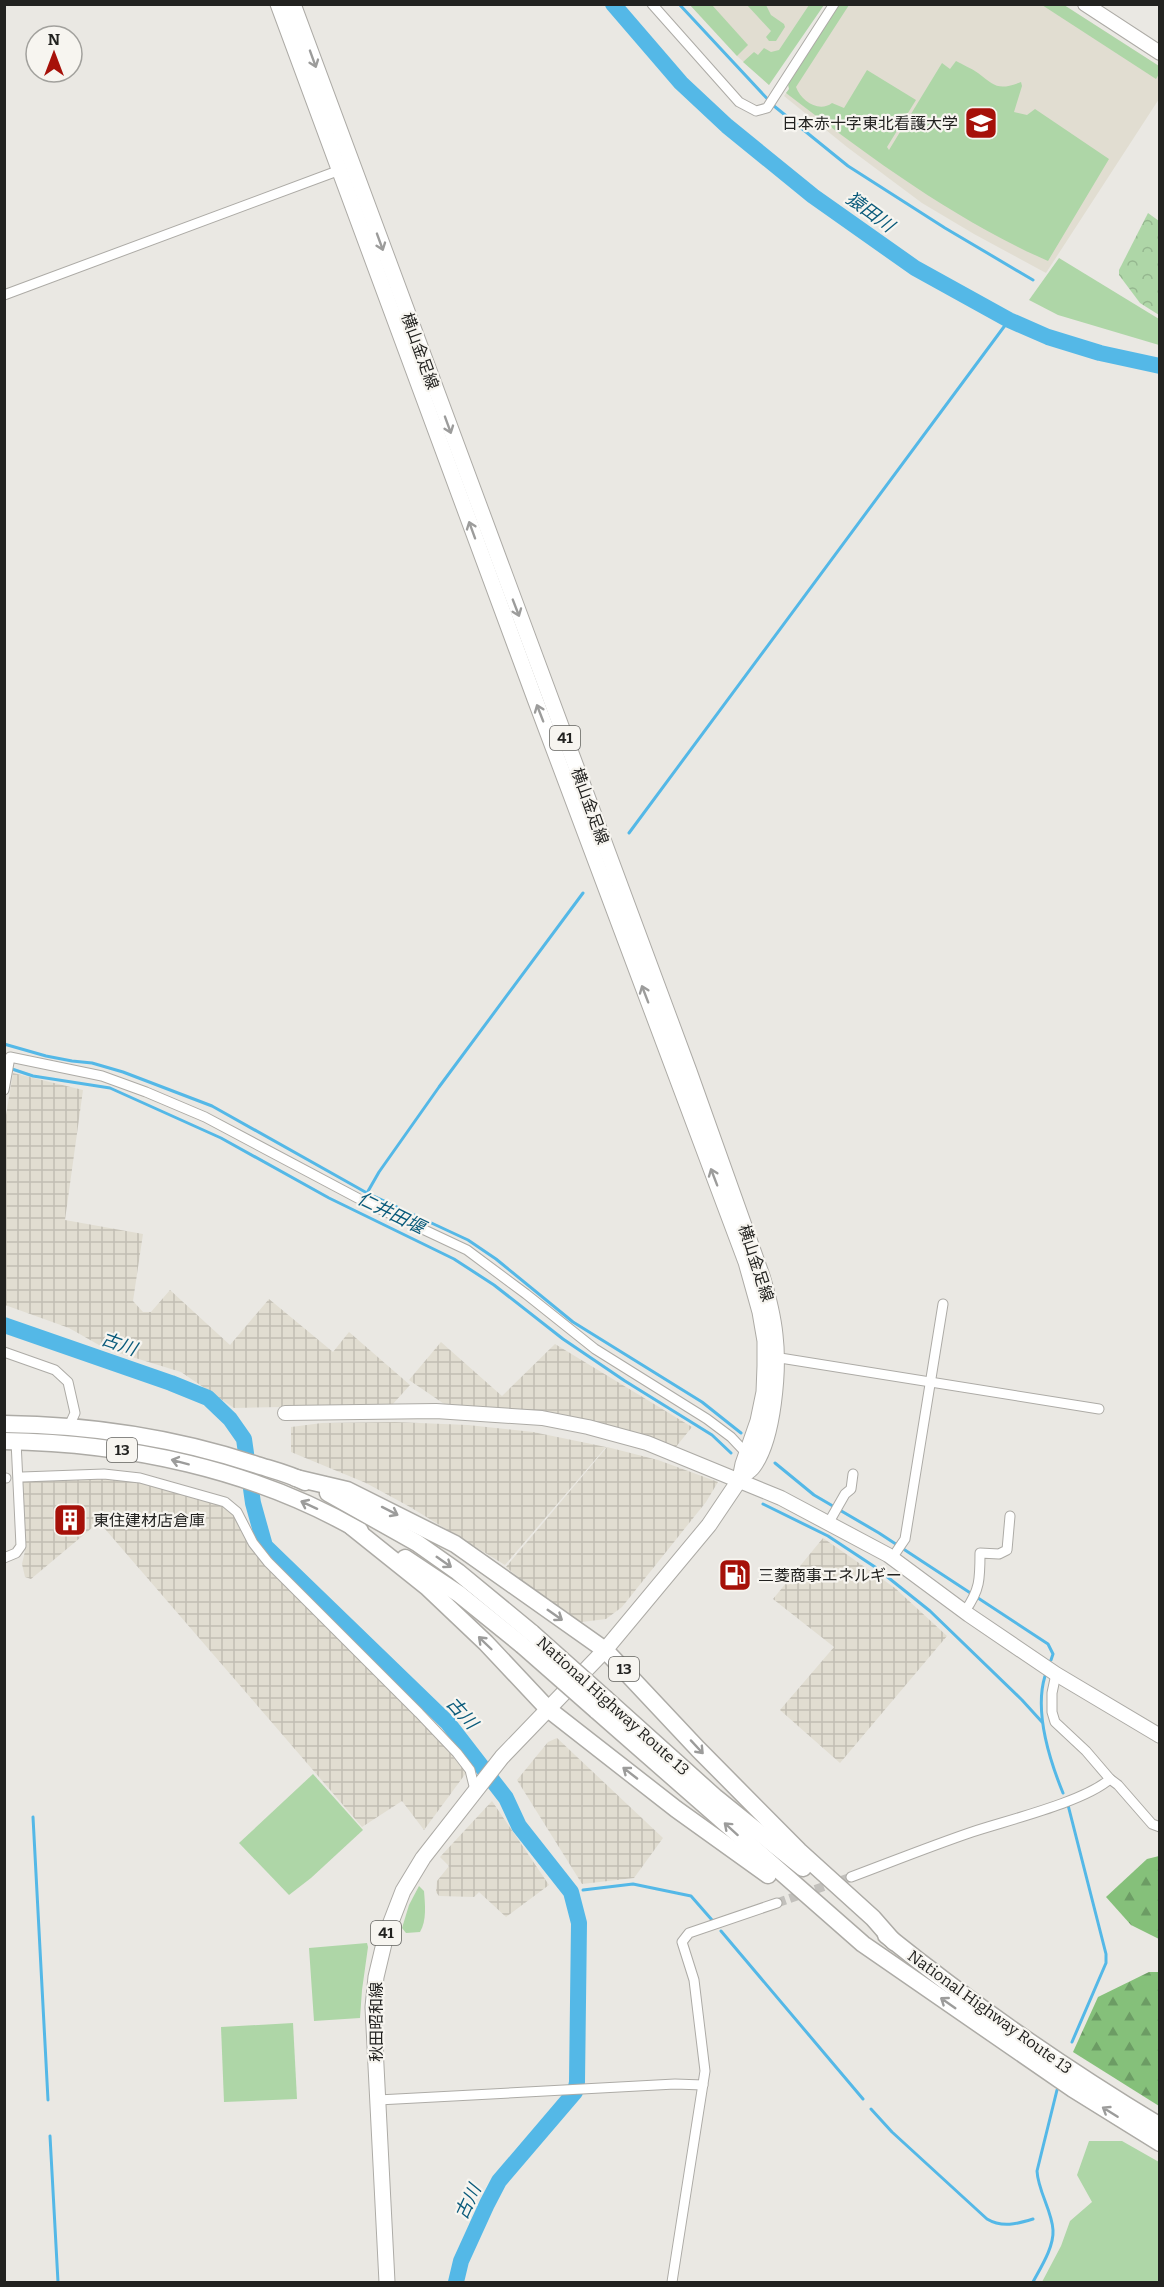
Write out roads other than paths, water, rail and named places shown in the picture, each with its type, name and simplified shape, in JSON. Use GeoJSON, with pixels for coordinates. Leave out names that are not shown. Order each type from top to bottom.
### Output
{"type":"FeatureCollection","features":[{"type":"Feature","properties":{"kind":"highway","name":"National Highway Route 13"},"geometry":{"type":"LineString","coordinates":[[4,1424],[69,1426],[201,1447],[296,1478],[352,1505],[417,1543],[458,1572],[527,1639],[863,1944],[1063,2082],[1160,2143]]}},
{"type":"Feature","properties":{"kind":"highway","name":"National Highway Route 13"},"geometry":{"type":"LineString","coordinates":[[10,1441],[74,1443],[156,1456],[264,1486],[307,1503],[352,1527],[415,1564],[527,1639]]}},
{"type":"Feature","properties":{"kind":"highway","name":"13"},"geometry":{"type":"LineString","coordinates":[[296,1478],[347,1490],[454,1544],[605,1650],[698,1749],[799,1851],[873,1918],[894,1942]]}},
{"type":"Feature","properties":{"kind":"highway","name":"13"},"geometry":{"type":"LineString","coordinates":[[352,1527],[427,1587],[486,1643],[548,1709],[676,1809],[863,1944]]}},
{"type":"Feature","properties":{"kind":"highway","name":"National Highway Route 13"},"geometry":{"type":"LineString","coordinates":[[601,1705],[894,1942],[999,2022],[1083,2079],[1160,2126]]}},
{"type":"Feature","properties":{"kind":"main road","name":"横山金足線"},"geometry":{"type":"LineString","coordinates":[[279,4],[526,677],[751,1277],[771,1357],[760,1411],[742,1464],[741,1478]]}},
{"type":"Feature","properties":{"kind":"main road","name":"横山金足線"},"geometry":{"type":"LineString","coordinates":[[293,4],[689,1071],[756,1258],[773,1318],[771,1357],[774,1395],[767,1431],[752,1469],[741,1478],[709,1525],[605,1650],[548,1709]]}},
{"type":"Feature","properties":{"kind":"main road","name":"秋田昭和線"},"geometry":{"type":"LineString","coordinates":[[387,2283],[373,2007],[376,1977],[386,1935],[403,1891],[423,1858],[502,1757],[548,1709]]}},
{"type":"Feature","properties":{"kind":"street"},"geometry":{"type":"LineString","coordinates":[[652,4],[739,102],[756,111],[770,103],[834,4]]}},
{"type":"Feature","properties":{"kind":"street"},"geometry":{"type":"LineString","coordinates":[[1085,4],[1160,53]]}},
{"type":"Feature","properties":{"kind":"street"},"geometry":{"type":"LineString","coordinates":[[4,295],[340,170]]}},
{"type":"Feature","properties":{"kind":"street"},"geometry":{"type":"LineString","coordinates":[[4,1090],[10,1057],[102,1076],[205,1117],[365,1202],[467,1250],[526,1293],[595,1349],[707,1419],[731,1437],[747,1454]]}},
{"type":"Feature","properties":{"kind":"street"},"geometry":{"type":"LineString","coordinates":[[898,1552],[931,1382],[943,1304]]}},
{"type":"Feature","properties":{"kind":"street"},"geometry":{"type":"LineString","coordinates":[[4,1352],[55,1370],[68,1382],[75,1413],[69,1426]]}},
{"type":"Feature","properties":{"kind":"street"},"geometry":{"type":"LineString","coordinates":[[771,1357],[1099,1409]]}},
{"type":"Feature","properties":{"kind":"street"},"geometry":{"type":"LineString","coordinates":[[285,1413],[436,1411],[542,1418],[588,1427],[647,1443],[835,1514],[898,1552],[1056,1674],[1160,1736]]}},
{"type":"Feature","properties":{"kind":"street"},"geometry":{"type":"LineString","coordinates":[[4,1558],[16,1553],[21,1546],[10,1441]]}},
{"type":"Feature","properties":{"kind":"street"},"geometry":{"type":"LineString","coordinates":[[22,1477],[104,1474],[140,1478],[225,1502],[237,1512],[253,1542],[268,1562],[457,1754],[470,1770],[475,1790]]}},
{"type":"Feature","properties":{"kind":"street"},"geometry":{"type":"LineString","coordinates":[[835,1514],[845,1494],[851,1489],[853,1474]]}},
{"type":"Feature","properties":{"kind":"street"},"geometry":{"type":"LineString","coordinates":[[968,1607],[977,1594],[980,1553],[999,1554],[1007,1550],[1010,1516]]}},
{"type":"Feature","properties":{"kind":"street"},"geometry":{"type":"LineString","coordinates":[[1056,1674],[1052,1693],[1052,1712],[1055,1722],[1086,1751],[1152,1824],[1160,1827]]}},
{"type":"Feature","properties":{"kind":"street"},"geometry":{"type":"LineString","coordinates":[[851,1877],[969,1833],[1063,1803],[1102,1786],[1110,1779]]}},
{"type":"Feature","properties":{"kind":"street"},"geometry":{"type":"LineString","coordinates":[[672,2283],[705,2071],[701,2026],[693,1980],[682,1942],[689,1933],[777,1903]]}},
{"type":"Feature","properties":{"kind":"street"},"geometry":{"type":"LineString","coordinates":[[378,2100],[675,2084],[703,2085]]}},
{"type":"Feature","properties":{"kind":"waterway","name":"猿田川"},"geometry":{"type":"LineString","coordinates":[[613,4],[681,83],[727,126],[813,196],[915,268],[1009,320],[1048,337],[1100,353],[1160,366]]}},
{"type":"Feature","properties":{"kind":"waterway"},"geometry":{"type":"LineString","coordinates":[[679,4],[774,106],[848,166],[945,228],[1033,280]]}},
{"type":"Feature","properties":{"kind":"waterway"},"geometry":{"type":"LineString","coordinates":[[629,833],[1009,320]]}},
{"type":"Feature","properties":{"kind":"waterway"},"geometry":{"type":"LineString","coordinates":[[367,1193],[379,1172],[439,1087],[583,893]]}},
{"type":"Feature","properties":{"kind":"waterway"},"geometry":{"type":"LineString","coordinates":[[4,1044],[46,1056],[92,1063],[123,1072],[212,1106],[367,1193],[468,1240],[496,1259],[573,1322],[702,1402],[741,1433]]}},
{"type":"Feature","properties":{"kind":"waterway","name":"仁井田堰"},"geometry":{"type":"LineString","coordinates":[[9,1068],[33,1076],[110,1088],[221,1138],[329,1198],[454,1259],[494,1285],[563,1339],[712,1435],[731,1453]]}},
{"type":"Feature","properties":{"kind":"waterway","name":"古川"},"geometry":{"type":"LineString","coordinates":[[4,1325],[208,1398],[230,1419],[244,1439],[253,1503],[265,1546],[448,1723],[506,1798],[519,1826],[571,1892],[579,1923],[575,2092],[499,2181],[461,2261],[456,2282]]}},
{"type":"Feature","properties":{"kind":"waterway"},"geometry":{"type":"LineString","coordinates":[[775,1463],[814,1495],[879,1533],[1048,1644],[1053,1654],[1051,1660]]}},
{"type":"Feature","properties":{"kind":"waterway"},"geometry":{"type":"LineString","coordinates":[[763,1504],[828,1536],[875,1567],[930,1611],[1042,1722]]}},
{"type":"Feature","properties":{"kind":"waterway"},"geometry":{"type":"LineString","coordinates":[[1045,1676],[1042,1690],[1042,1720],[1053,1766],[1063,1793]]}},
{"type":"Feature","properties":{"kind":"waterway"},"geometry":{"type":"LineString","coordinates":[[1068,1805],[1106,1954],[1106,1963],[1072,2042]]}},
{"type":"Feature","properties":{"kind":"waterway"},"geometry":{"type":"LineString","coordinates":[[33,1817],[48,2100]]}},
{"type":"Feature","properties":{"kind":"waterway"},"geometry":{"type":"LineString","coordinates":[[583,1890],[633,1884],[691,1896],[712,1920]]}},
{"type":"Feature","properties":{"kind":"waterway"},"geometry":{"type":"LineString","coordinates":[[721,1931],[863,2099]]}},
{"type":"Feature","properties":{"kind":"waterway"},"geometry":{"type":"LineString","coordinates":[[1033,2282],[1046,2257],[1053,2236],[1052,2223],[1037,2171],[1057,2090]]}},
{"type":"Feature","properties":{"kind":"waterway"},"geometry":{"type":"LineString","coordinates":[[871,2109],[892,2132],[987,2219],[998,2224],[1015,2224],[1033,2219]]}},
{"type":"Feature","properties":{"kind":"waterway"},"geometry":{"type":"LineString","coordinates":[[50,2136],[58,2282]]}},
{"type":"Feature","properties":{"kind":"tunnel"},"geometry":{"type":"LineString","coordinates":[[777,1903],[851,1877]]}},
{"type":"Feature","properties":{"kind":"place","name":"日本赤十字東北看護大学"},"geometry":{"type":"Point","coordinates":[981,123]}},
{"type":"Feature","properties":{"kind":"place","name":"東住建材店倉庫"},"geometry":{"type":"Point","coordinates":[70,1520]}},
{"type":"Feature","properties":{"kind":"place","name":"三菱商事エネルギー"},"geometry":{"type":"Point","coordinates":[735,1575]}}]}
